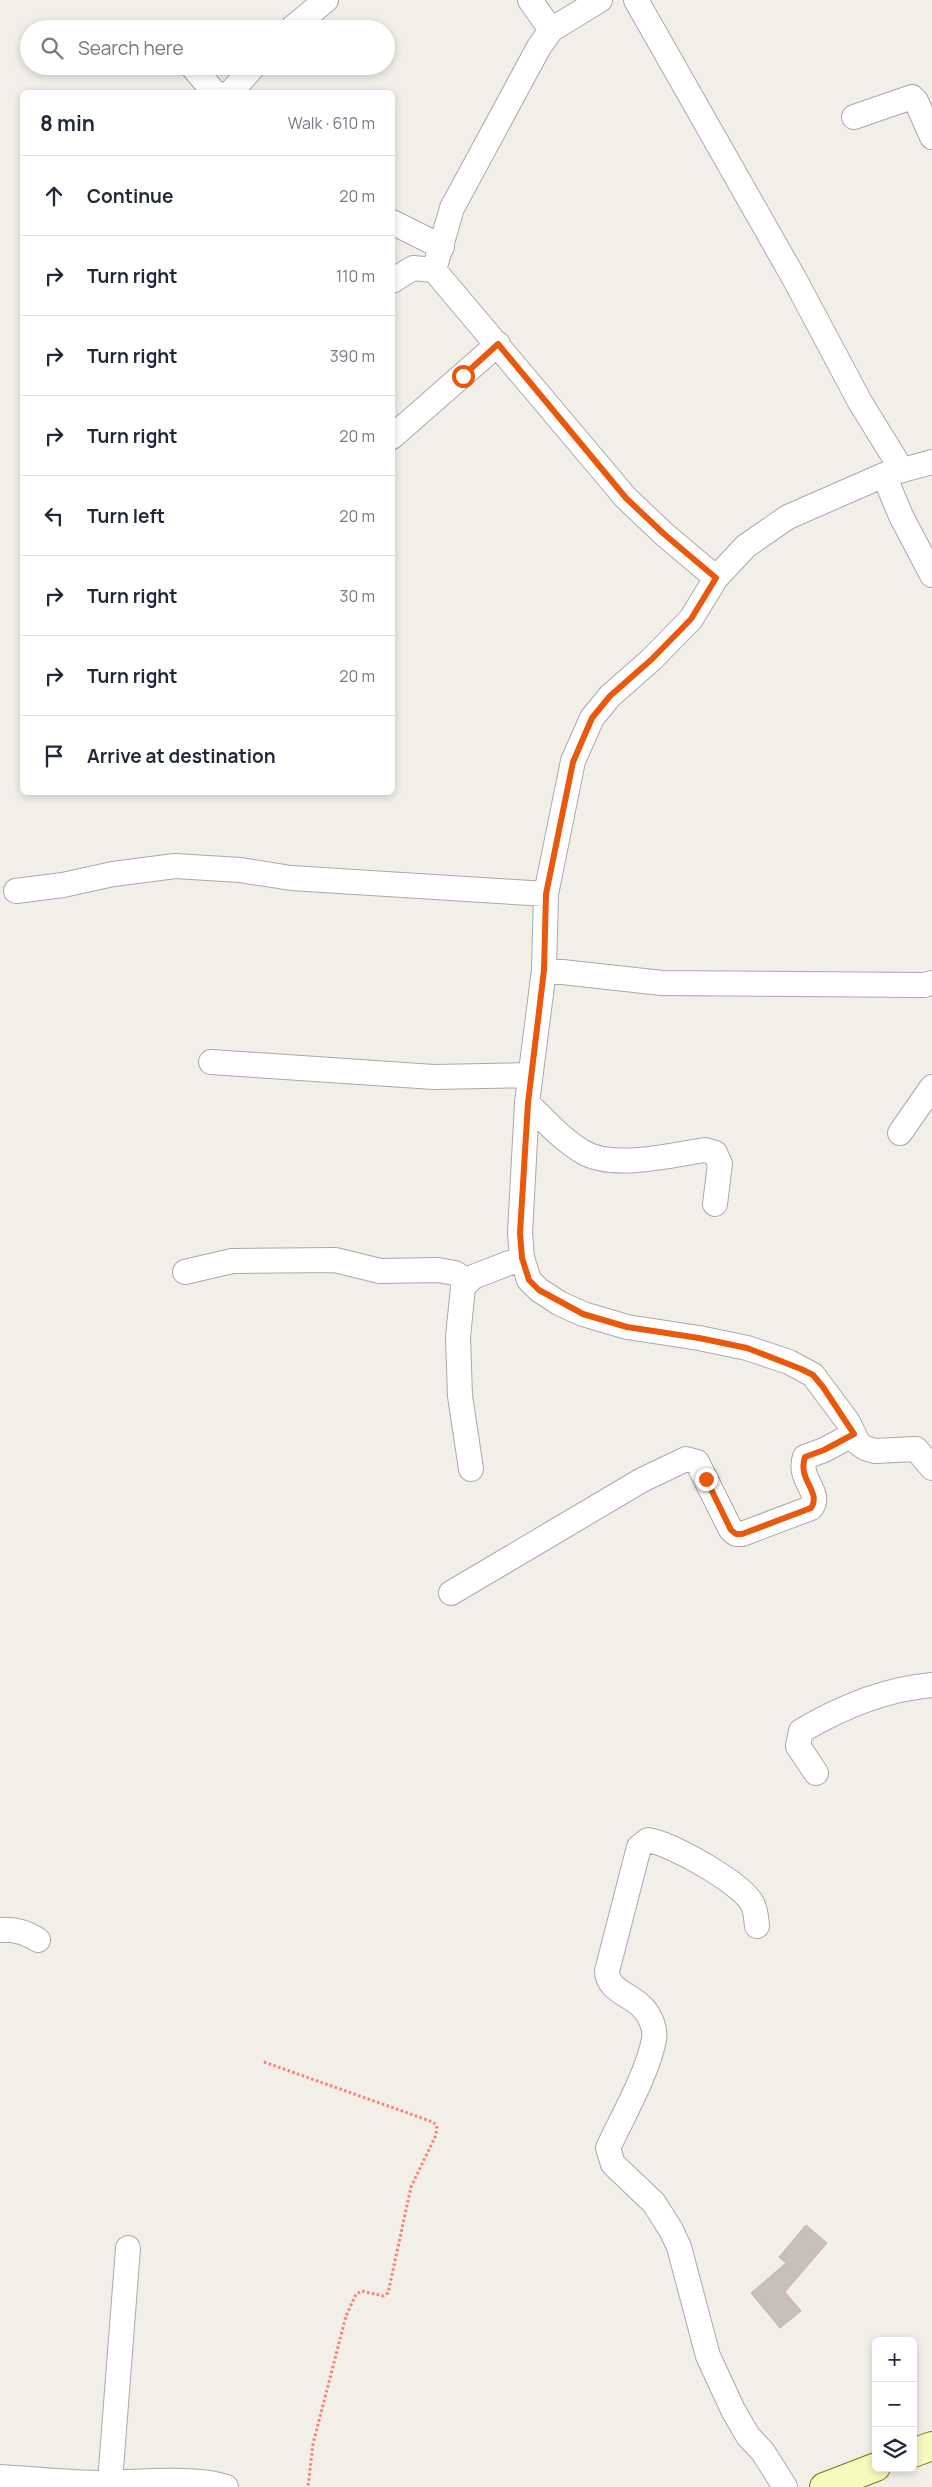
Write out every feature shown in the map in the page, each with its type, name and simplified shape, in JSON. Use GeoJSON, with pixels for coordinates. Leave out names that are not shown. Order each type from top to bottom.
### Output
{"type":"FeatureCollection","features":[{"type":"Feature","properties":{"kind":"street"},"geometry":{"type":"LineString","coordinates":[[302,20],[326,0]]}},
{"type":"Feature","properties":{"kind":"street"},"geometry":{"type":"LineString","coordinates":[[530,0],[551,30]]}},
{"type":"Feature","properties":{"kind":"street"},"geometry":{"type":"LineString","coordinates":[[434,270],[452,208],[480,153],[551,30],[600,0]]}},
{"type":"Feature","properties":{"kind":"street"},"geometry":{"type":"LineString","coordinates":[[636,0],[794,278],[860,402],[893,472],[905,524],[932,576]]}},
{"type":"Feature","properties":{"kind":"street"},"geometry":{"type":"LineString","coordinates":[[200,75],[212,90]]}},
{"type":"Feature","properties":{"kind":"street"},"geometry":{"type":"LineString","coordinates":[[233,90],[246,75]]}},
{"type":"Feature","properties":{"kind":"street"},"geometry":{"type":"LineString","coordinates":[[854,117],[912,97],[916,101],[932,137]]}},
{"type":"Feature","properties":{"kind":"street"},"geometry":{"type":"LineString","coordinates":[[395,224],[442,247]]}},
{"type":"Feature","properties":{"kind":"street"},"geometry":{"type":"LineString","coordinates":[[395,279],[413,268],[434,270],[626,498],[664,534],[716,578]]}},
{"type":"Feature","properties":{"kind":"street"},"geometry":{"type":"LineString","coordinates":[[395,434],[498,344]]}},
{"type":"Feature","properties":{"kind":"street"},"geometry":{"type":"LineString","coordinates":[[932,462],[893,472],[788,517],[746,546],[716,578],[691,619],[652,659],[610,696],[592,718],[573,762],[546,894],[544,970],[530,1075],[520,1233],[522,1258],[529,1280],[539,1290],[583,1314],[627,1327],[699,1338],[747,1348],[789,1362],[813,1375],[823,1387],[858,1443],[875,1451],[924,1444],[932,1468]]}},
{"type":"Feature","properties":{"kind":"street"},"geometry":{"type":"LineString","coordinates":[[16,891],[113,874],[175,866],[240,870],[291,878],[546,894]]}},
{"type":"Feature","properties":{"kind":"street"},"geometry":{"type":"LineString","coordinates":[[544,970],[629,980],[687,984],[932,983]]}},
{"type":"Feature","properties":{"kind":"street"},"geometry":{"type":"LineString","coordinates":[[211,1062],[434,1077],[530,1075]]}},
{"type":"Feature","properties":{"kind":"street"},"geometry":{"type":"LineString","coordinates":[[900,1133],[932,1087]]}},
{"type":"Feature","properties":{"kind":"street"},"geometry":{"type":"LineString","coordinates":[[528,1103],[566,1141],[584,1153],[603,1158],[635,1160],[705,1150],[715,1153],[720,1164],[715,1204]]}},
{"type":"Feature","properties":{"kind":"street"},"geometry":{"type":"LineString","coordinates":[[471,1469],[460,1396],[458,1337],[462,1295],[467,1281],[522,1258]]}},
{"type":"Feature","properties":{"kind":"street"},"geometry":{"type":"LineString","coordinates":[[185,1272],[232,1261],[335,1260],[380,1271],[438,1270],[455,1273],[467,1281]]}},
{"type":"Feature","properties":{"kind":"street"},"geometry":{"type":"LineString","coordinates":[[451,1593],[642,1480],[686,1459],[697,1462],[731,1530],[736,1534],[742,1534],[811,1508],[815,1502],[814,1495],[803,1473],[805,1457],[824,1450],[854,1434]]}},
{"type":"Feature","properties":{"kind":"street"},"geometry":{"type":"LineString","coordinates":[[816,1773],[798,1746],[800,1731],[828,1715],[870,1699],[932,1685]]}},
{"type":"Feature","properties":{"kind":"street"},"geometry":{"type":"LineString","coordinates":[[757,1926],[751,1901],[715,1871],[660,1842],[648,1840],[639,1847],[607,1971],[607,1978],[613,1986],[640,2005],[652,2020],[655,2037],[646,2064],[608,2148],[613,2164],[654,2204],[671,2230],[679,2248],[708,2356],[748,2436],[763,2452],[785,2487]]}},
{"type":"Feature","properties":{"kind":"street"},"geometry":{"type":"LineString","coordinates":[[0,1930],[18,1931],[38,1940]]}},
{"type":"Feature","properties":{"kind":"street"},"geometry":{"type":"LineString","coordinates":[[110,2482],[128,2248]]}},
{"type":"Feature","properties":{"kind":"street"},"geometry":{"type":"LineString","coordinates":[[917,2452],[932,2446]]}},
{"type":"Feature","properties":{"kind":"street"},"geometry":{"type":"LineString","coordinates":[[824,2487],[872,2469]]}},
{"type":"Feature","properties":{"kind":"street"},"geometry":{"type":"LineString","coordinates":[[0,2478],[110,2482],[187,2482],[218,2484],[226,2487]]}},
{"type":"Feature","properties":{"kind":"path"},"geometry":{"type":"LineString","coordinates":[[264,2062],[433,2122],[437,2126],[436,2135],[411,2187],[388,2293],[384,2296],[362,2292],[356,2294],[346,2316],[314,2444],[308,2487]]}},
{"type":"Feature","properties":{"kind":"building"},"geometry":{"type":"Polygon","coordinates":[[[806,2225],[827,2243],[785,2292],[801,2311],[780,2328],[751,2293],[786,2263],[779,2257],[806,2225]]]}},
{"type":"Feature","properties":{"kind":"route"},"geometry":{"type":"LineString","coordinates":[[463,376],[498,344],[626,498],[664,534],[716,578],[691,619],[652,659],[610,696],[592,718],[573,762],[546,894],[544,970],[530,1075],[520,1233],[522,1258],[529,1280],[539,1290],[559,1303],[583,1314],[627,1327],[699,1338],[747,1348],[789,1362],[813,1375],[837,1406],[854,1434],[824,1450],[805,1457],[802,1465],[803,1473],[814,1495],[815,1502],[811,1508],[742,1534],[736,1534],[731,1530],[706,1479]]}}]}
